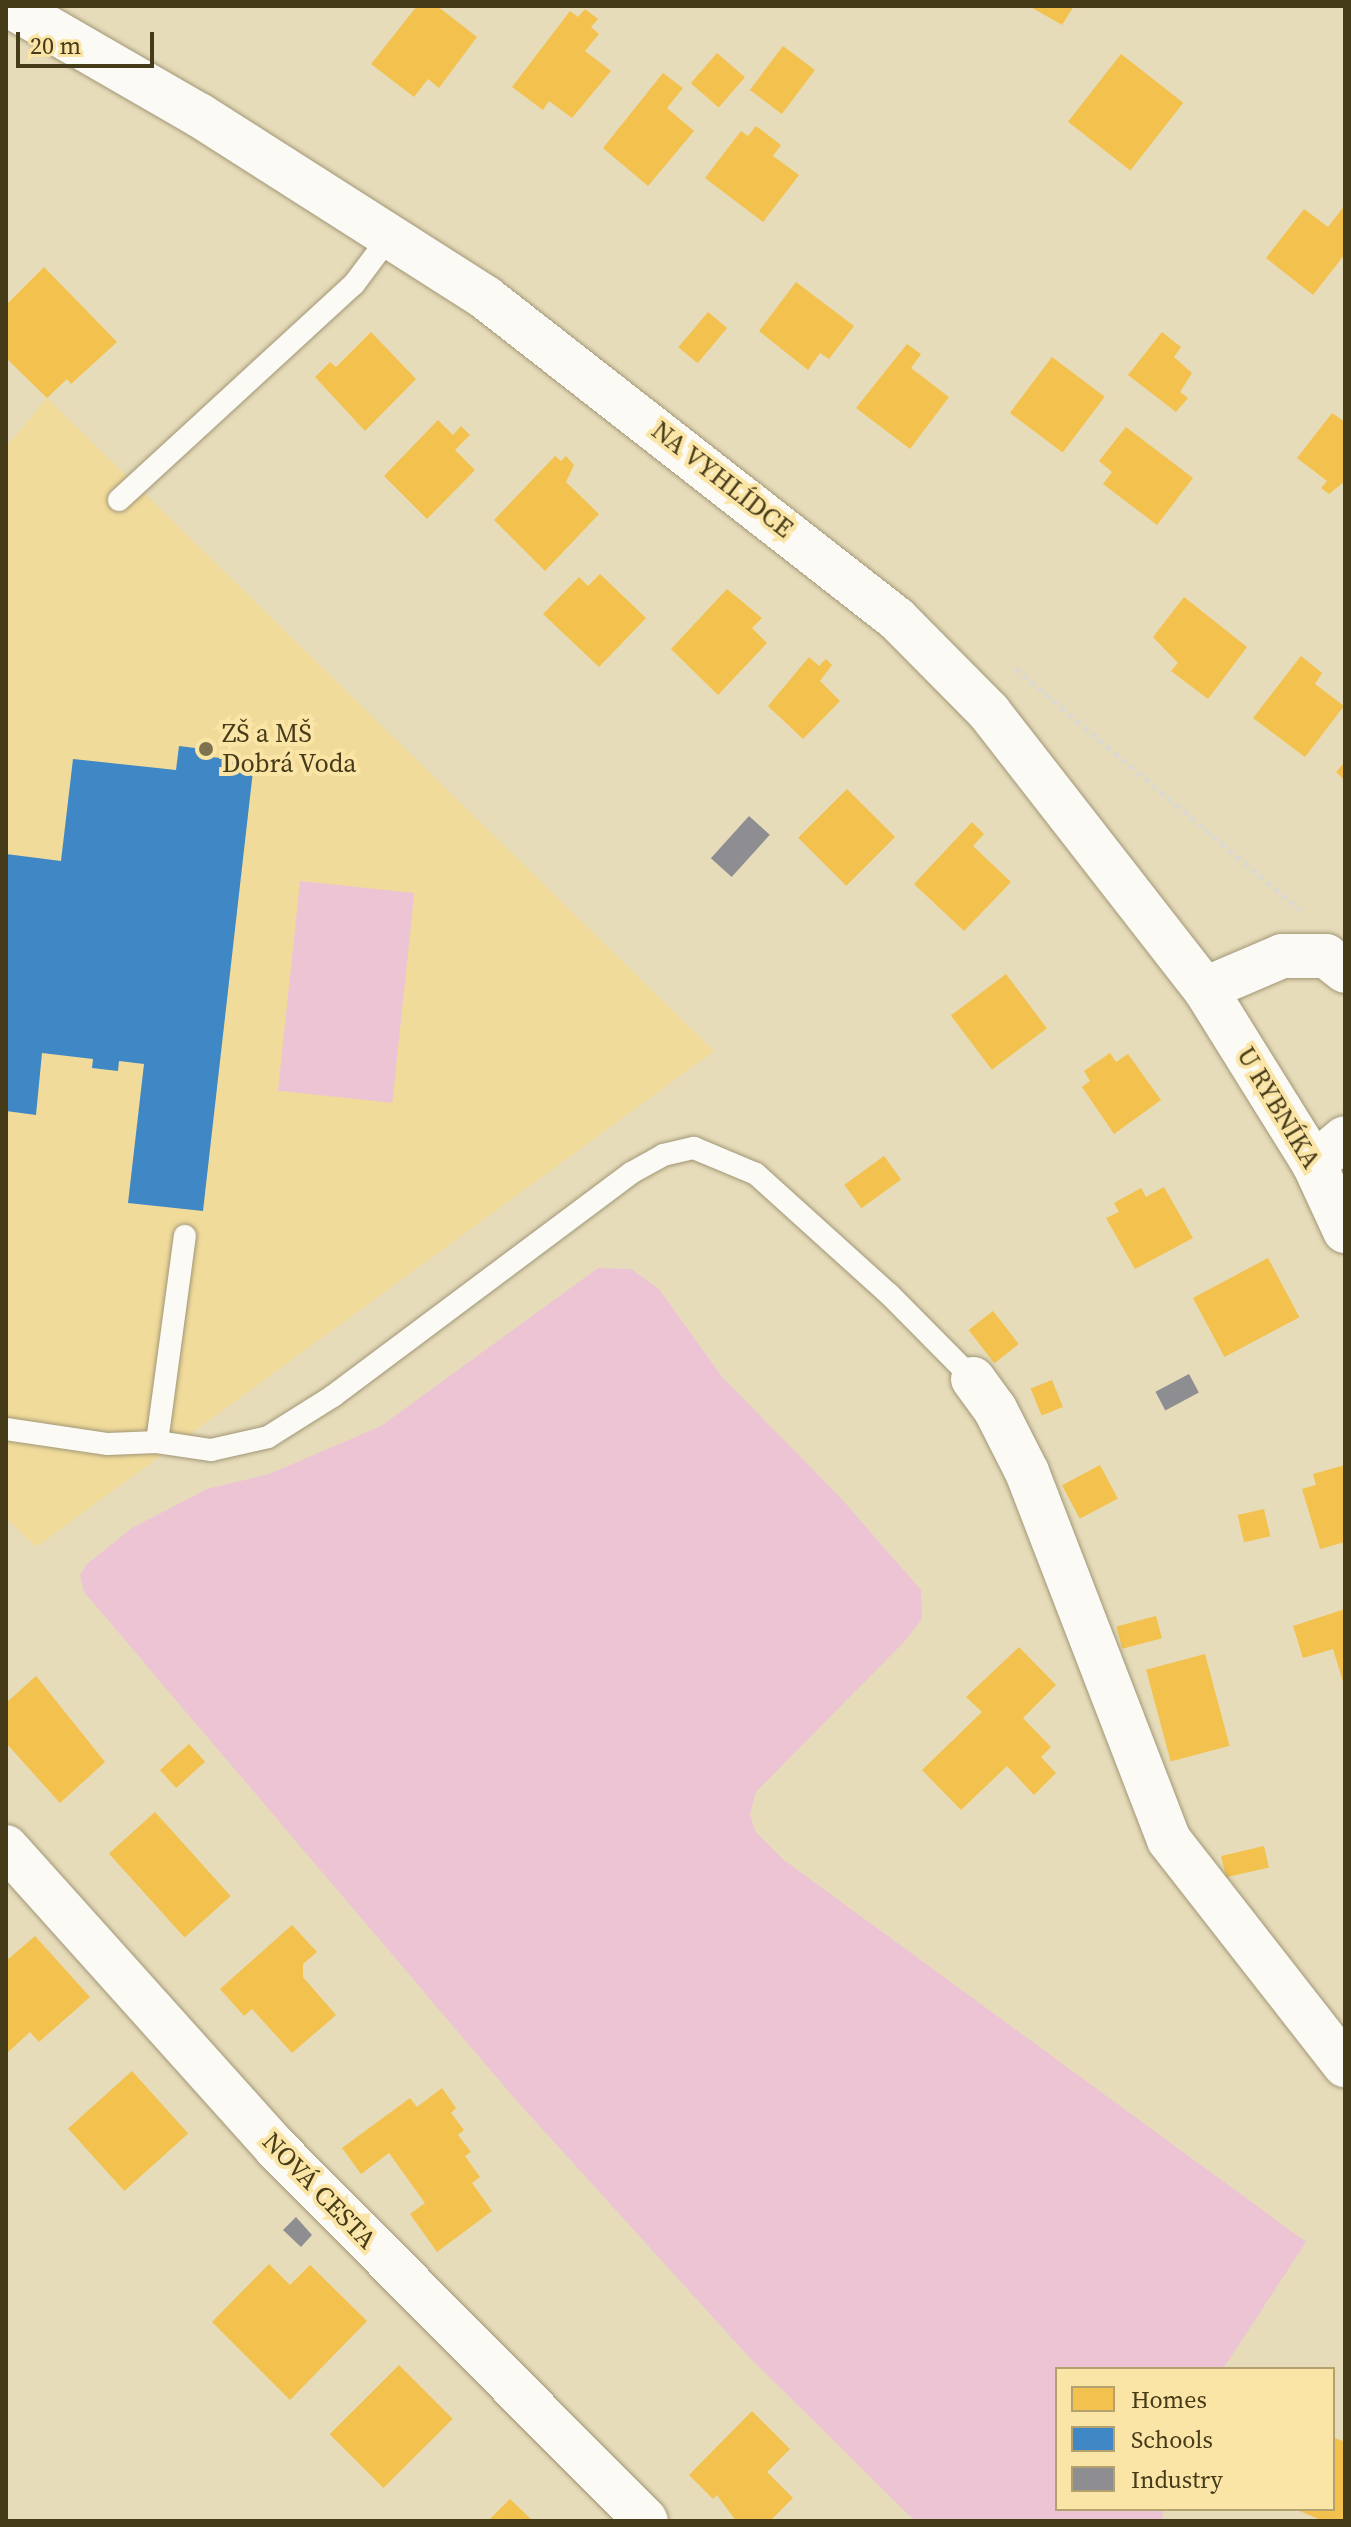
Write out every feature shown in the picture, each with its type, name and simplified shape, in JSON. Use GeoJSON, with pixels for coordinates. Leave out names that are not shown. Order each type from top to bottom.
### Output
{"type":"FeatureCollection","features":[{"type":"Feature","properties":{"kind":"street","name":"NA VYHLÍDCE"},"geometry":{"type":"LineString","coordinates":[[10,6],[199,115],[548,341],[897,619],[989,712],[1205,989]]}},
{"type":"Feature","properties":{"kind":"street"},"geometry":{"type":"LineString","coordinates":[[1205,989],[1282,956],[1336,964]]}},
{"type":"Feature","properties":{"kind":"street","name":"U RYBNÍKA"},"geometry":{"type":"LineString","coordinates":[[1205,989],[1329,1151],[1345,1231]]}},
{"type":"Feature","properties":{"kind":"street"},"geometry":{"type":"LineString","coordinates":[[973,1379],[995,1409],[1027,1472],[1169,1840],[1345,2065]]}},
{"type":"Feature","properties":{"kind":"street","name":"NOVÁ CESTA"},"geometry":{"type":"LineString","coordinates":[[6,1847],[276,2148],[646,2521]]}},
{"type":"Feature","properties":{"kind":"lane"},"geometry":{"type":"LineString","coordinates":[[119,500],[354,284],[390,236]]}},
{"type":"Feature","properties":{"kind":"lane"},"geometry":{"type":"LineString","coordinates":[[6,1429],[108,1444],[157,1442],[211,1450],[268,1437],[333,1396],[631,1173],[663,1155],[694,1148],[756,1174],[889,1294],[973,1379]]}},
{"type":"Feature","properties":{"kind":"lane"},"geometry":{"type":"LineString","coordinates":[[157,1442],[185,1236]]}},
{"type":"Feature","properties":{"kind":"path"},"geometry":{"type":"LineString","coordinates":[[1011,665],[1297,904],[1336,964]]}},
{"type":"Feature","properties":{"kind":"shaded area","name":"ZŠ a MŠ Dobrá Voda"},"geometry":{"type":"Polygon","coordinates":[[[47,398],[714,1051],[36,1547],[6,1518],[6,447],[47,398]]]}},
{"type":"Feature","properties":{"kind":"shaded area"},"geometry":{"type":"Polygon","coordinates":[[[300,881],[414,893],[392,1103],[278,1091],[300,881]]]}},
{"type":"Feature","properties":{"kind":"shaded area"},"geometry":{"type":"Polygon","coordinates":[[[598,1268],[631,1269],[659,1289],[723,1378],[839,1496],[921,1590],[922,1619],[904,1642],[756,1792],[750,1814],[755,1831],[784,1860],[1306,2242],[1224,2367],[1055,2367],[1055,2511],[1164,2511],[1162,2521],[915,2521],[749,2357],[515,2099],[84,1592],[80,1575],[87,1564],[132,1528],[207,1489],[269,1474],[381,1426],[598,1268]]]}},
{"type":"Feature","properties":{"kind":"building: Homes"},"geometry":{"type":"Polygon","coordinates":[[[417,6],[437,6],[477,37],[439,88],[428,79],[414,97],[371,64],[417,6]]]}},
{"type":"Feature","properties":{"kind":"building: Homes"},"geometry":{"type":"Polygon","coordinates":[[[1029,6],[1074,6],[1062,25],[1029,6]]]}},
{"type":"Feature","properties":{"kind":"building: Homes"},"geometry":{"type":"Polygon","coordinates":[[[585,9],[598,19],[591,27],[599,34],[585,51],[611,71],[572,118],[549,101],[543,110],[512,87],[570,11],[578,17],[585,9]]]}},
{"type":"Feature","properties":{"kind":"building: Homes"},"geometry":{"type":"Polygon","coordinates":[[[783,46],[815,70],[782,114],[750,90],[783,46]]]}},
{"type":"Feature","properties":{"kind":"building: Homes"},"geometry":{"type":"Polygon","coordinates":[[[717,53],[745,77],[719,107],[691,83],[717,53]]]}},
{"type":"Feature","properties":{"kind":"building: Homes"},"geometry":{"type":"Polygon","coordinates":[[[1121,54],[1183,103],[1130,170],[1068,122],[1121,54]]]}},
{"type":"Feature","properties":{"kind":"building: Homes"},"geometry":{"type":"Polygon","coordinates":[[[663,73],[683,88],[667,108],[694,131],[648,186],[603,148],[663,73]]]}},
{"type":"Feature","properties":{"kind":"building: Homes"},"geometry":{"type":"Polygon","coordinates":[[[756,126],[781,145],[773,156],[799,175],[763,222],[705,178],[741,131],[748,136],[756,126]]]}},
{"type":"Feature","properties":{"kind":"building: Homes"},"geometry":{"type":"Polygon","coordinates":[[[1345,205],[1345,254],[1313,295],[1266,258],[1304,209],[1328,227],[1345,205]]]}},
{"type":"Feature","properties":{"kind":"building: Homes"},"geometry":{"type":"Polygon","coordinates":[[[44,267],[117,342],[71,384],[67,379],[47,398],[6,358],[6,305],[44,267]]]}},
{"type":"Feature","properties":{"kind":"building: Homes"},"geometry":{"type":"Polygon","coordinates":[[[796,282],[854,326],[829,359],[820,353],[808,370],[759,331],[796,282]]]}},
{"type":"Feature","properties":{"kind":"building: Homes"},"geometry":{"type":"Polygon","coordinates":[[[708,312],[727,328],[698,363],[678,347],[708,312]]]}},
{"type":"Feature","properties":{"kind":"building: Homes"},"geometry":{"type":"Polygon","coordinates":[[[371,332],[416,379],[365,431],[315,377],[330,362],[336,367],[371,332]]]}},
{"type":"Feature","properties":{"kind":"building: Homes"},"geometry":{"type":"Polygon","coordinates":[[[1162,332],[1181,347],[1174,357],[1192,373],[1180,392],[1188,398],[1176,412],[1128,375],[1162,332]]]}},
{"type":"Feature","properties":{"kind":"building: Homes"},"geometry":{"type":"Polygon","coordinates":[[[907,344],[921,354],[911,368],[949,397],[910,449],[856,408],[907,344]]]}},
{"type":"Feature","properties":{"kind":"building: Homes"},"geometry":{"type":"Polygon","coordinates":[[[1052,357],[1105,397],[1063,453],[1010,413],[1052,357]]]}},
{"type":"Feature","properties":{"kind":"building: Homes"},"geometry":{"type":"Polygon","coordinates":[[[1332,413],[1345,422],[1345,481],[1329,494],[1321,488],[1327,481],[1297,458],[1332,413]]]}},
{"type":"Feature","properties":{"kind":"building: Homes"},"geometry":{"type":"Polygon","coordinates":[[[438,420],[453,435],[461,426],[470,435],[455,450],[475,470],[427,519],[384,476],[438,420]]]}},
{"type":"Feature","properties":{"kind":"building: Homes"},"geometry":{"type":"Polygon","coordinates":[[[1126,427],[1193,478],[1157,525],[1103,484],[1112,472],[1099,461],[1126,427]]]}},
{"type":"Feature","properties":{"kind":"building: Homes"},"geometry":{"type":"Polygon","coordinates":[[[555,456],[561,461],[566,456],[574,465],[566,482],[599,514],[545,571],[494,520],[555,456]]]}},
{"type":"Feature","properties":{"kind":"building: Homes"},"geometry":{"type":"Polygon","coordinates":[[[600,574],[646,618],[599,667],[543,614],[579,577],[588,586],[600,574]]]}},
{"type":"Feature","properties":{"kind":"building: Homes"},"geometry":{"type":"Polygon","coordinates":[[[727,589],[762,618],[752,628],[767,643],[718,695],[671,649],[727,589]]]}},
{"type":"Feature","properties":{"kind":"building: Homes"},"geometry":{"type":"Polygon","coordinates":[[[1184,597],[1247,647],[1208,699],[1171,671],[1178,663],[1153,637],[1184,597]]]}},
{"type":"Feature","properties":{"kind":"building: Homes"},"geometry":{"type":"Polygon","coordinates":[[[1301,656],[1322,673],[1315,684],[1344,706],[1305,757],[1253,718],[1301,656]]]}},
{"type":"Feature","properties":{"kind":"building: Homes"},"geometry":{"type":"Polygon","coordinates":[[[809,657],[819,666],[826,659],[832,665],[820,681],[840,701],[803,739],[768,706],[809,657]]]}},
{"type":"Feature","properties":{"kind":"building: Homes"},"geometry":{"type":"Polygon","coordinates":[[[1345,762],[1345,780],[1336,772],[1345,762]]]}},
{"type":"Feature","properties":{"kind":"building: Homes"},"geometry":{"type":"Polygon","coordinates":[[[847,789],[895,837],[846,886],[798,838],[847,789]]]}},
{"type":"Feature","properties":{"kind":"building: Homes"},"geometry":{"type":"Polygon","coordinates":[[[972,822],[984,834],[973,846],[1011,882],[964,931],[914,884],[972,822]]]}},
{"type":"Feature","properties":{"kind":"building: Homes"},"geometry":{"type":"Polygon","coordinates":[[[1006,974],[1047,1028],[992,1070],[951,1016],[1006,974]]]}},
{"type":"Feature","properties":{"kind":"building: Homes"},"geometry":{"type":"Polygon","coordinates":[[[1110,1053],[1116,1062],[1128,1054],[1161,1100],[1114,1134],[1082,1087],[1090,1081],[1084,1071],[1110,1053]]]}},
{"type":"Feature","properties":{"kind":"building: Homes"},"geometry":{"type":"Polygon","coordinates":[[[884,1156],[901,1179],[861,1208],[844,1185],[884,1156]]]}},
{"type":"Feature","properties":{"kind":"building: Homes"},"geometry":{"type":"Polygon","coordinates":[[[1164,1187],[1193,1238],[1135,1269],[1106,1218],[1119,1212],[1114,1203],[1141,1188],[1146,1197],[1164,1187]]]}},
{"type":"Feature","properties":{"kind":"building: Homes"},"geometry":{"type":"Polygon","coordinates":[[[1268,1258],[1299,1317],[1224,1357],[1193,1298],[1268,1258]]]}},
{"type":"Feature","properties":{"kind":"building: Homes"},"geometry":{"type":"Polygon","coordinates":[[[993,1311],[1019,1344],[994,1363],[969,1330],[993,1311]]]}},
{"type":"Feature","properties":{"kind":"building: Homes"},"geometry":{"type":"Polygon","coordinates":[[[1052,1380],[1063,1407],[1042,1416],[1031,1389],[1052,1380]]]}},
{"type":"Feature","properties":{"kind":"building: Homes"},"geometry":{"type":"Polygon","coordinates":[[[1100,1465],[1118,1499],[1080,1519],[1062,1485],[1100,1465]]]}},
{"type":"Feature","properties":{"kind":"building: Homes"},"geometry":{"type":"Polygon","coordinates":[[[1345,1465],[1345,1542],[1320,1549],[1302,1489],[1316,1485],[1313,1474],[1345,1465]]]}},
{"type":"Feature","properties":{"kind":"building: Homes"},"geometry":{"type":"Polygon","coordinates":[[[1264,1509],[1270,1536],[1244,1542],[1238,1515],[1264,1509]]]}},
{"type":"Feature","properties":{"kind":"building: Homes"},"geometry":{"type":"Polygon","coordinates":[[[1345,1609],[1344,1685],[1333,1649],[1303,1658],[1293,1626],[1345,1609]]]}},
{"type":"Feature","properties":{"kind":"building: Homes"},"geometry":{"type":"Polygon","coordinates":[[[1156,1616],[1162,1638],[1122,1649],[1116,1627],[1156,1616]]]}},
{"type":"Feature","properties":{"kind":"building: Homes"},"geometry":{"type":"Polygon","coordinates":[[[1019,1647],[1056,1685],[1023,1718],[1051,1747],[1041,1757],[1056,1773],[1034,1795],[1007,1766],[961,1810],[922,1770],[982,1712],[966,1697],[1019,1647]]]}},
{"type":"Feature","properties":{"kind":"building: Homes"},"geometry":{"type":"Polygon","coordinates":[[[1205,1654],[1230,1746],[1171,1762],[1146,1670],[1205,1654]]]}},
{"type":"Feature","properties":{"kind":"building: Homes"},"geometry":{"type":"Polygon","coordinates":[[[36,1676],[105,1762],[60,1803],[6,1743],[6,1703],[36,1676]]]}},
{"type":"Feature","properties":{"kind":"building: Homes"},"geometry":{"type":"Polygon","coordinates":[[[189,1744],[205,1762],[176,1788],[160,1770],[189,1744]]]}},
{"type":"Feature","properties":{"kind":"building: Homes"},"geometry":{"type":"Polygon","coordinates":[[[155,1812],[231,1896],[185,1937],[109,1853],[155,1812]]]}},
{"type":"Feature","properties":{"kind":"building: Homes"},"geometry":{"type":"Polygon","coordinates":[[[1264,1846],[1269,1867],[1226,1877],[1221,1856],[1264,1846]]]}},
{"type":"Feature","properties":{"kind":"building: Homes"},"geometry":{"type":"Polygon","coordinates":[[[292,1925],[317,1952],[303,1964],[303,1977],[336,2015],[292,2053],[252,2009],[244,2016],[220,1989],[292,1925]]]}},
{"type":"Feature","properties":{"kind":"building: Homes"},"geometry":{"type":"Polygon","coordinates":[[[35,1936],[90,1997],[39,2042],[30,2032],[6,2054],[6,1961],[35,1936]]]}},
{"type":"Feature","properties":{"kind":"building: Homes"},"geometry":{"type":"Polygon","coordinates":[[[132,2071],[188,2133],[124,2191],[68,2129],[132,2071]]]}},
{"type":"Feature","properties":{"kind":"building: Homes"},"geometry":{"type":"Polygon","coordinates":[[[442,2088],[456,2108],[451,2113],[464,2130],[458,2135],[471,2152],[465,2156],[480,2177],[472,2183],[492,2211],[437,2252],[410,2214],[425,2203],[389,2153],[361,2174],[342,2148],[410,2098],[417,2107],[442,2088]]]}},
{"type":"Feature","properties":{"kind":"building: Homes"},"geometry":{"type":"Polygon","coordinates":[[[269,2264],[290,2285],[310,2265],[367,2321],[290,2400],[212,2322],[269,2264]]]}},
{"type":"Feature","properties":{"kind":"building: Homes"},"geometry":{"type":"Polygon","coordinates":[[[399,2365],[453,2419],[383,2488],[330,2434],[399,2365]]]}},
{"type":"Feature","properties":{"kind":"building: Homes"},"geometry":{"type":"Polygon","coordinates":[[[752,2411],[790,2449],[767,2472],[793,2498],[770,2521],[736,2521],[717,2495],[713,2499],[689,2475],[752,2411]]]}},
{"type":"Feature","properties":{"kind":"building: Homes"},"geometry":{"type":"Polygon","coordinates":[[[1335,2438],[1345,2442],[1345,2521],[1323,2521],[1300,2511],[1335,2511],[1335,2438]]]}},
{"type":"Feature","properties":{"kind":"building: Homes"},"geometry":{"type":"Polygon","coordinates":[[[510,2499],[533,2521],[488,2521],[510,2499]]]}},
{"type":"Feature","properties":{"kind":"building: Schools"},"geometry":{"type":"Polygon","coordinates":[[[179,746],[203,749],[203,756],[254,762],[203,1211],[128,1203],[144,1064],[119,1061],[118,1071],[92,1068],[93,1059],[42,1053],[36,1115],[6,1111],[6,854],[61,861],[73,759],[176,770],[179,746]]]}},
{"type":"Feature","properties":{"kind":"building: Industry"},"geometry":{"type":"Polygon","coordinates":[[[749,816],[770,835],[732,877],[711,858],[749,816]]]}},
{"type":"Feature","properties":{"kind":"building: Industry"},"geometry":{"type":"Polygon","coordinates":[[[1189,1374],[1199,1393],[1165,1410],[1155,1392],[1189,1374]]]}},
{"type":"Feature","properties":{"kind":"building: Industry"},"geometry":{"type":"Polygon","coordinates":[[[296,2217],[312,2235],[301,2247],[283,2230],[296,2217]]]}},
{"type":"Feature","properties":{"kind":"place","name":"ZŠ a MŠ Dobrá Voda"},"geometry":{"type":"Point","coordinates":[206,749]}}]}
